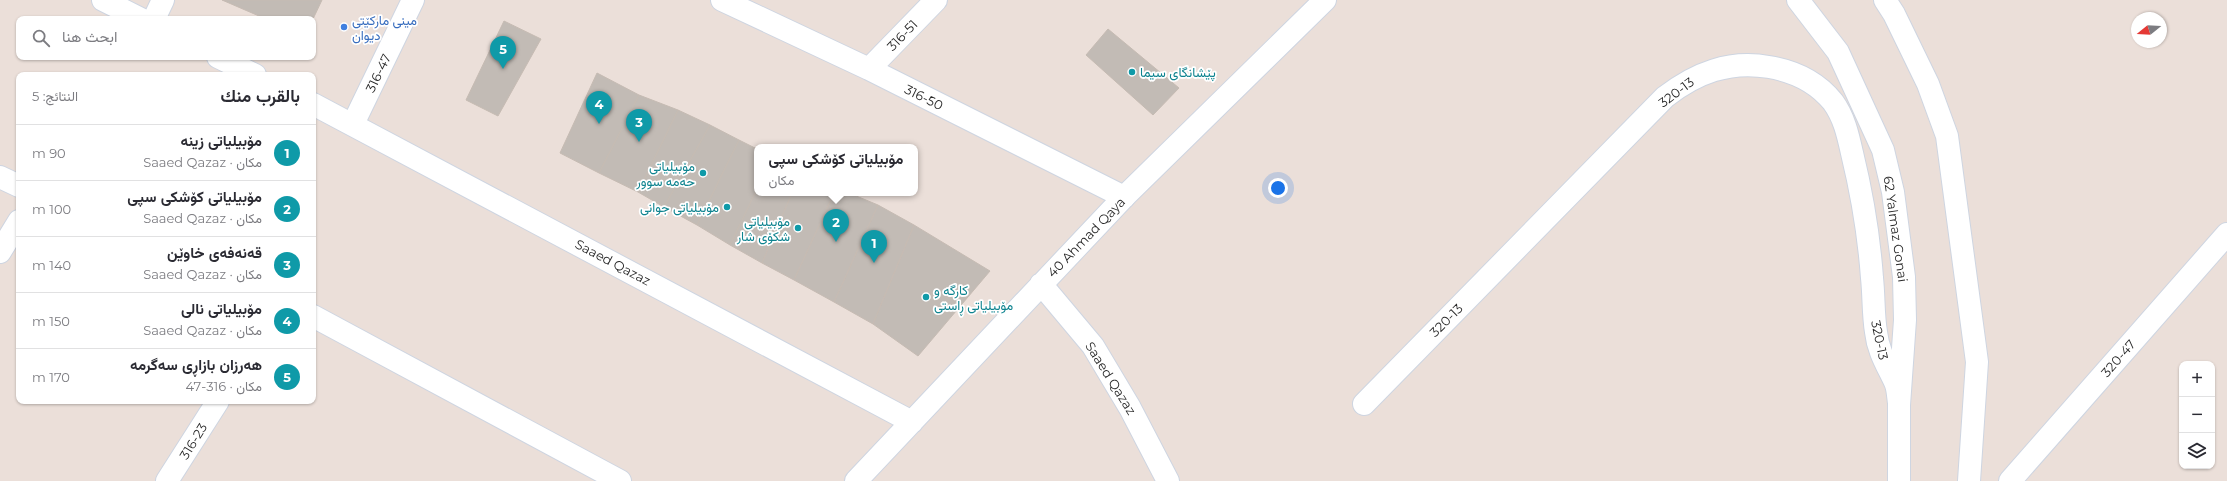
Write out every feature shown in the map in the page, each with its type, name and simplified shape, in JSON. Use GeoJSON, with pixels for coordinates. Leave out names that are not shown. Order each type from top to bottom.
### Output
{"type":"FeatureCollection","features":[{"type":"Feature","properties":{"kind":"street"},"geometry":{"type":"LineString","coordinates":[[103,0],[135,16]]}},
{"type":"Feature","properties":{"kind":"street"},"geometry":{"type":"LineString","coordinates":[[155,16],[163,0]]}},
{"type":"Feature","properties":{"kind":"street","name":"316-47"},"geometry":{"type":"LineString","coordinates":[[353,124],[413,0]]}},
{"type":"Feature","properties":{"kind":"street","name":"316-50"},"geometry":{"type":"LineString","coordinates":[[722,0],[869,70],[1124,197]]}},
{"type":"Feature","properties":{"kind":"street","name":"316-51"},"geometry":{"type":"LineString","coordinates":[[869,70],[936,0]]}},
{"type":"Feature","properties":{"kind":"street","name":"40 Ahmad Qaya"},"geometry":{"type":"LineString","coordinates":[[856,481],[1124,197],[1325,0]]}},
{"type":"Feature","properties":{"kind":"street","name":"62 Yalmaz Gonai"},"geometry":{"type":"LineString","coordinates":[[1798,0],[1838,52],[1883,150],[1893,192],[1904,277],[1905,334],[1899,405],[1898,481]]}},
{"type":"Feature","properties":{"kind":"street"},"geometry":{"type":"LineString","coordinates":[[1885,0],[1894,14],[1928,84],[1946,136],[1977,362],[1969,481]]}},
{"type":"Feature","properties":{"kind":"street"},"geometry":{"type":"LineString","coordinates":[[224,60],[249,72]]}},
{"type":"Feature","properties":{"kind":"street","name":"320-13"},"geometry":{"type":"LineString","coordinates":[[1364,404],[1665,97],[1685,82],[1708,71],[1732,65],[1757,64],[1782,69],[1816,85],[1834,104],[1841,115],[1860,184],[1869,241],[1876,334],[1886,368],[1896,384],[1899,405]]}},
{"type":"Feature","properties":{"kind":"street","name":"Saaed Qazaz"},"geometry":{"type":"LineString","coordinates":[[316,106],[912,422]]}},
{"type":"Feature","properties":{"kind":"street"},"geometry":{"type":"LineString","coordinates":[[0,177],[16,185]]}},
{"type":"Feature","properties":{"kind":"street"},"geometry":{"type":"LineString","coordinates":[[0,252],[16,226]]}},
{"type":"Feature","properties":{"kind":"street","name":"320-47"},"geometry":{"type":"LineString","coordinates":[[2010,481],[2227,234]]}},
{"type":"Feature","properties":{"kind":"street","name":"Saaed Qazaz"},"geometry":{"type":"LineString","coordinates":[[1041,284],[1097,352],[1130,408],[1168,481]]}},
{"type":"Feature","properties":{"kind":"street"},"geometry":{"type":"LineString","coordinates":[[316,318],[620,481]]}},
{"type":"Feature","properties":{"kind":"street","name":"316-23"},"geometry":{"type":"LineString","coordinates":[[167,481],[216,404]]}},
{"type":"Feature","properties":{"kind":"building"},"geometry":{"type":"Polygon","coordinates":[[[222,0],[322,0],[314,16],[259,16],[222,0]]]}},
{"type":"Feature","properties":{"kind":"building"},"geometry":{"type":"Polygon","coordinates":[[[504,21],[541,39],[498,116],[466,100],[504,21]]]}},
{"type":"Feature","properties":{"kind":"building","name":"پێشانگای سیما"},"geometry":{"type":"Polygon","coordinates":[[[1108,29],[1179,88],[1153,115],[1086,55],[1108,29]]]}},
{"type":"Feature","properties":{"kind":"building"},"geometry":{"type":"Polygon","coordinates":[[[597,73],[639,95],[599,173],[560,153],[597,73]]]}},
{"type":"Feature","properties":{"kind":"building"},"geometry":{"type":"Polygon","coordinates":[[[639,95],[678,110],[638,192],[599,173],[639,95]]]}},
{"type":"Feature","properties":{"kind":"building"},"geometry":{"type":"Polygon","coordinates":[[[678,110],[710,125],[664,207],[638,192],[678,110]]]}},
{"type":"Feature","properties":{"kind":"building","name":"مۆبیلیاتی حەمە سوور"},"geometry":{"type":"Polygon","coordinates":[[[710,125],[739,140],[697,225],[664,207],[710,125]]]}},
{"type":"Feature","properties":{"kind":"building","name":"مۆبیلیاتی جوانی"},"geometry":{"type":"Polygon","coordinates":[[[739,140],[754,148],[754,195],[730,245],[697,225],[739,140]]]}},
{"type":"Feature","properties":{"kind":"building"},"geometry":{"type":"Polygon","coordinates":[[[754,195],[791,196],[762,263],[730,245],[754,195]]]}},
{"type":"Feature","properties":{"kind":"building","name":"مۆبیلیاتی شکۆی شار"},"geometry":{"type":"Polygon","coordinates":[[[791,196],[833,196],[794,280],[762,263],[791,196]]]}},
{"type":"Feature","properties":{"kind":"building"},"geometry":{"type":"Polygon","coordinates":[[[833,196],[856,196],[878,205],[834,302],[794,280],[833,196]]]}},
{"type":"Feature","properties":{"kind":"building"},"geometry":{"type":"Polygon","coordinates":[[[878,205],[914,225],[873,324],[834,302],[878,205]]]}},
{"type":"Feature","properties":{"kind":"building","name":"کارگە و مۆبیلیاتی ڕاستی"},"geometry":{"type":"Polygon","coordinates":[[[914,225],[990,271],[918,356],[873,324],[914,225]]]}},
{"type":"Feature","properties":{"kind":"place","name":"مینی مارکێتی دیوان"},"geometry":{"type":"Point","coordinates":[344,27]}},
{"type":"Feature","properties":{"kind":"place","name":"هەرزان بازاڕی سەگرمە"},"geometry":{"type":"Point","coordinates":[503,69]}},
{"type":"Feature","properties":{"kind":"place","name":"پێشانگای سیما"},"geometry":{"type":"Point","coordinates":[1132,72]}},
{"type":"Feature","properties":{"kind":"place","name":"مۆبیلیاتی نالی"},"geometry":{"type":"Point","coordinates":[599,124]}},
{"type":"Feature","properties":{"kind":"place","name":"قەنەفەی خاوێن"},"geometry":{"type":"Point","coordinates":[639,142]}},
{"type":"Feature","properties":{"kind":"place","name":"مۆبیلیاتی حەمە سوور"},"geometry":{"type":"Point","coordinates":[703,173]}},
{"type":"Feature","properties":{"kind":"place","name":"مۆبیلیاتی جوانی"},"geometry":{"type":"Point","coordinates":[727,207]}},
{"type":"Feature","properties":{"kind":"place","name":"مۆبیلیاتی شکۆی شار"},"geometry":{"type":"Point","coordinates":[798,228]}},
{"type":"Feature","properties":{"kind":"place","name":"مۆبیلیاتی کۆشکی سپی"},"geometry":{"type":"Point","coordinates":[836,242]}},
{"type":"Feature","properties":{"kind":"place","name":"مۆبیلیاتی زینە"},"geometry":{"type":"Point","coordinates":[874,263]}},
{"type":"Feature","properties":{"kind":"place","name":"کارگە و مۆبیلیاتی ڕاستی"},"geometry":{"type":"Point","coordinates":[926,297]}}]}
